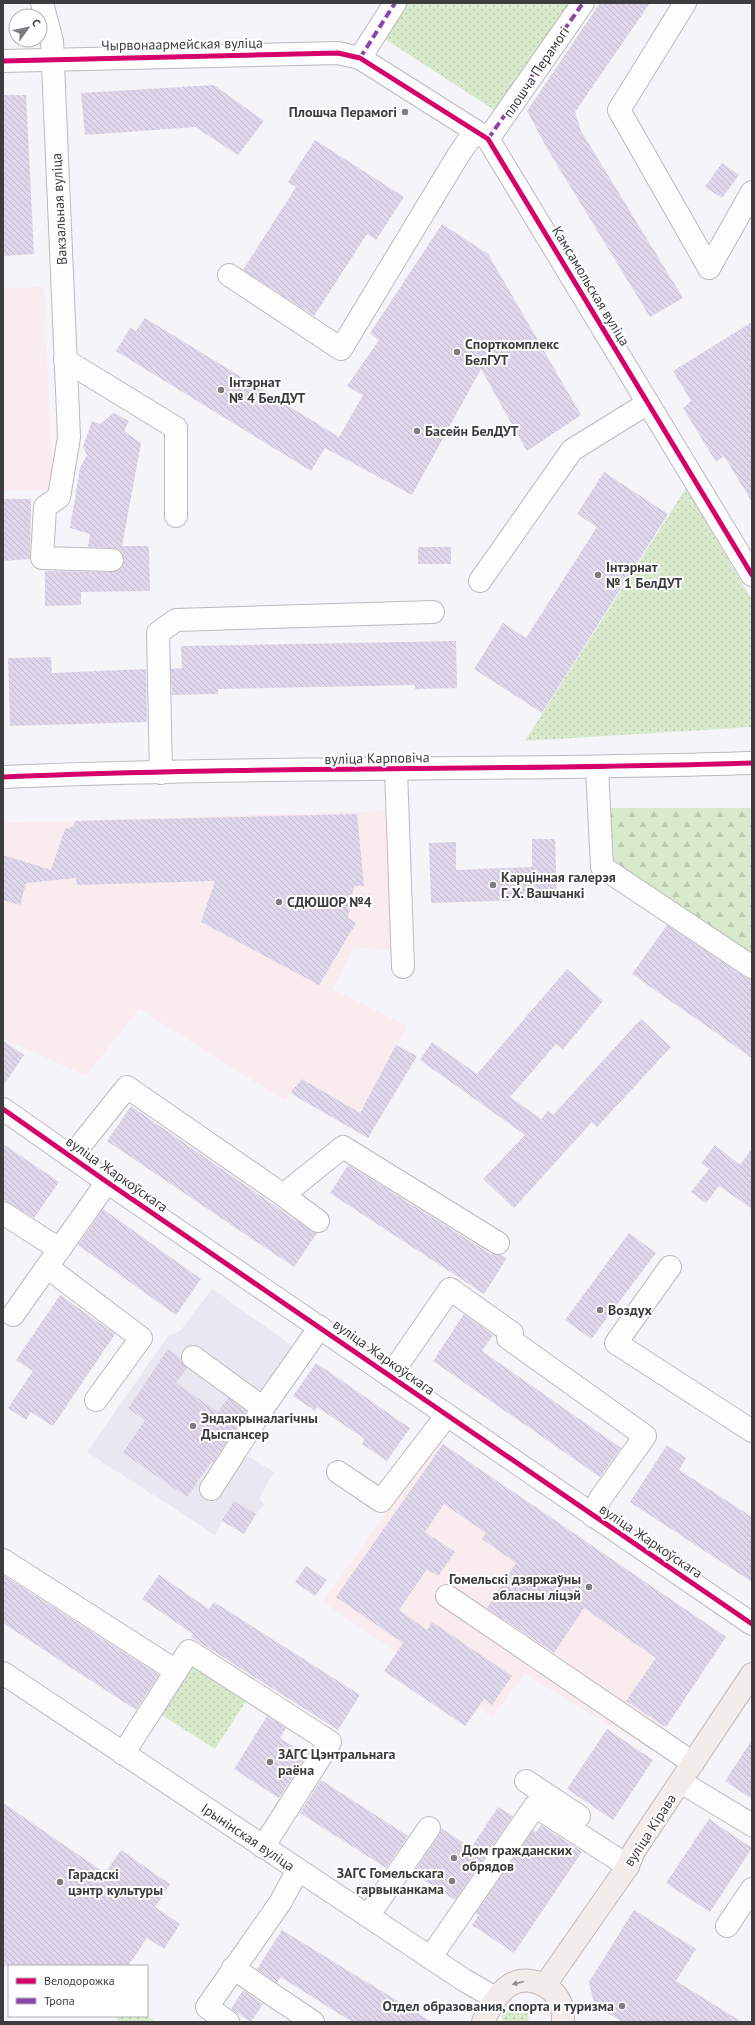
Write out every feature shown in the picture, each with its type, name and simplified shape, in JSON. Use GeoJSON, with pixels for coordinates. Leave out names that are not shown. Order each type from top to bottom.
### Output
{"type":"FeatureCollection","features":[{"type":"Feature","properties":{"kind":"main road","name":"вуліца Кірава"},"geometry":{"type":"LineString","coordinates":[[545,1984],[631,1859],[752,1674]]}},
{"type":"Feature","properties":{"kind":"main road"},"geometry":{"type":"LineString","coordinates":[[483,2022],[495,1998],[510,1984],[529,1980],[545,1984],[561,2004],[563,2022]]}},
{"type":"Feature","properties":{"kind":"street","name":"Вакзальная вуліца"},"geometry":{"type":"LineString","coordinates":[[42,3],[52,41],[69,437],[59,497],[45,507],[42,558],[112,560]]}},
{"type":"Feature","properties":{"kind":"street"},"geometry":{"type":"LineString","coordinates":[[360,58],[395,3]]}},
{"type":"Feature","properties":{"kind":"street","name":"плошча Перамогі"},"geometry":{"type":"LineString","coordinates":[[229,275],[341,349],[459,154],[482,135],[583,3]]}},
{"type":"Feature","properties":{"kind":"street"},"geometry":{"type":"LineString","coordinates":[[685,3],[619,110],[709,268],[752,192]]}},
{"type":"Feature","properties":{"kind":"street","name":"Чырвонаармейская вуліца"},"geometry":{"type":"LineString","coordinates":[[3,60],[338,53],[360,58]]}},
{"type":"Feature","properties":{"kind":"street","name":"Камсамольская вуліца"},"geometry":{"type":"LineString","coordinates":[[360,58],[482,135],[648,403],[752,575]]}},
{"type":"Feature","properties":{"kind":"street"},"geometry":{"type":"LineString","coordinates":[[65,360],[176,428],[176,516]]}},
{"type":"Feature","properties":{"kind":"street"},"geometry":{"type":"LineString","coordinates":[[480,581],[572,450],[648,403]]}},
{"type":"Feature","properties":{"kind":"street"},"geometry":{"type":"LineString","coordinates":[[161,773],[158,633],[176,620],[432,612]]}},
{"type":"Feature","properties":{"kind":"street","name":"вуліца Карповіча"},"geometry":{"type":"LineString","coordinates":[[3,777],[161,773],[597,768],[752,763]]}},
{"type":"Feature","properties":{"kind":"street"},"geometry":{"type":"LineString","coordinates":[[597,768],[602,867],[752,967]]}},
{"type":"Feature","properties":{"kind":"street"},"geometry":{"type":"LineString","coordinates":[[396,770],[403,967]]}},
{"type":"Feature","properties":{"kind":"street"},"geometry":{"type":"LineString","coordinates":[[71,1157],[127,1088],[283,1195],[318,1221]]}},
{"type":"Feature","properties":{"kind":"street","name":"вуліца Жаркоўскага"},"geometry":{"type":"LineString","coordinates":[[3,1109],[107,1182],[752,1624]]}},
{"type":"Feature","properties":{"kind":"street"},"geometry":{"type":"LineString","coordinates":[[283,1195],[343,1147],[498,1243]]}},
{"type":"Feature","properties":{"kind":"street"},"geometry":{"type":"LineString","coordinates":[[13,1315],[107,1182]]}},
{"type":"Feature","properties":{"kind":"street"},"geometry":{"type":"LineString","coordinates":[[3,1213],[141,1338],[96,1400]]}},
{"type":"Feature","properties":{"kind":"street"},"geometry":{"type":"LineString","coordinates":[[670,1267],[616,1343],[752,1431]]}},
{"type":"Feature","properties":{"kind":"street"},"geometry":{"type":"LineString","coordinates":[[390,1376],[450,1289],[512,1333],[508,1338],[645,1436],[600,1499],[593,1516]]}},
{"type":"Feature","properties":{"kind":"street"},"geometry":{"type":"LineString","coordinates":[[211,1488],[263,1408],[320,1327]]}},
{"type":"Feature","properties":{"kind":"street"},"geometry":{"type":"LineString","coordinates":[[194,1357],[263,1408]]}},
{"type":"Feature","properties":{"kind":"street"},"geometry":{"type":"LineString","coordinates":[[338,1472],[382,1500],[447,1414]]}},
{"type":"Feature","properties":{"kind":"street"},"geometry":{"type":"LineString","coordinates":[[3,1560],[176,1671]]}},
{"type":"Feature","properties":{"kind":"street"},"geometry":{"type":"LineString","coordinates":[[448,1596],[693,1764]]}},
{"type":"Feature","properties":{"kind":"street"},"geometry":{"type":"LineString","coordinates":[[123,1754],[189,1651],[330,1742],[263,1847]]}},
{"type":"Feature","properties":{"kind":"street","name":"Ірынінская вуліца"},"geometry":{"type":"LineString","coordinates":[[3,1673],[430,1958],[495,1998]]}},
{"type":"Feature","properties":{"kind":"street"},"geometry":{"type":"LineString","coordinates":[[526,1781],[631,1859]]}},
{"type":"Feature","properties":{"kind":"street"},"geometry":{"type":"LineString","coordinates":[[681,1782],[752,1825]]}},
{"type":"Feature","properties":{"kind":"street"},"geometry":{"type":"LineString","coordinates":[[430,1958],[535,1806],[631,1859]]}},
{"type":"Feature","properties":{"kind":"street"},"geometry":{"type":"LineString","coordinates":[[368,1916],[429,1828]]}},
{"type":"Feature","properties":{"kind":"street"},"geometry":{"type":"LineString","coordinates":[[228,2022],[204,2015],[233,1968],[280,1903],[298,1870]]}},
{"type":"Feature","properties":{"kind":"street"},"geometry":{"type":"LineString","coordinates":[[728,1926],[752,1889]]}},
{"type":"Feature","properties":{"kind":"street"},"geometry":{"type":"LineString","coordinates":[[233,1968],[313,2022]]}},
{"type":"Feature","properties":{"kind":"shaded area"},"geometry":{"type":"Polygon","coordinates":[[[44,287],[53,490],[3,490],[3,288],[44,287]]]}},
{"type":"Feature","properties":{"kind":"shaded area"},"geometry":{"type":"Polygon","coordinates":[[[385,811],[391,950],[354,947],[333,989],[407,1026],[360,1113],[302,1079],[284,1100],[139,1009],[86,1076],[3,1038],[3,823],[385,811]]]}},
{"type":"Feature","properties":{"kind":"shaded area"},"geometry":{"type":"Polygon","coordinates":[[[212,1289],[308,1357],[246,1455],[274,1472],[259,1499],[264,1504],[256,1514],[234,1501],[215,1535],[87,1452],[168,1336],[180,1331],[212,1289]]]}},
{"type":"Feature","properties":{"kind":"shaded area"},"geometry":{"type":"Polygon","coordinates":[[[437,1441],[726,1637],[651,1750],[525,1674],[492,1717],[323,1602],[437,1441]]]}},
{"type":"Feature","properties":{"kind":"green space"},"geometry":{"type":"Polygon","coordinates":[[[393,3],[575,3],[502,115],[374,32],[393,3]]]}},
{"type":"Feature","properties":{"kind":"green space"},"geometry":{"type":"Polygon","coordinates":[[[686,488],[752,600],[752,727],[525,741],[686,488]]]}},
{"type":"Feature","properties":{"kind":"green space"},"geometry":{"type":"Polygon","coordinates":[[[611,808],[752,808],[752,954],[611,860],[611,808]]]}},
{"type":"Feature","properties":{"kind":"green space"},"geometry":{"type":"Polygon","coordinates":[[[191,1661],[248,1698],[215,1749],[157,1712],[191,1661]]]}},
{"type":"Feature","properties":{"kind":"green space"},"geometry":{"type":"Polygon","coordinates":[[[515,2003],[524,2007],[528,2015],[528,2022],[503,2022],[502,2015],[504,2010],[508,2005],[515,2003]]]}},
{"type":"Feature","properties":{"kind":"green space"},"geometry":{"type":"Polygon","coordinates":[[[114,2017],[148,2017],[156,2022],[121,2022],[114,2017]]]}},
{"type":"Feature","properties":{"kind":"building"},"geometry":{"type":"Polygon","coordinates":[[[600,3],[650,3],[575,112],[581,131],[683,298],[650,317],[548,150],[527,111],[600,3]]]}},
{"type":"Feature","properties":{"kind":"building"},"geometry":{"type":"Polygon","coordinates":[[[214,85],[264,121],[238,155],[195,127],[85,135],[81,93],[214,85]]]}},
{"type":"Feature","properties":{"kind":"building"},"geometry":{"type":"Polygon","coordinates":[[[3,95],[26,95],[34,254],[3,256],[3,95]]]}},
{"type":"Feature","properties":{"kind":"building"},"geometry":{"type":"Polygon","coordinates":[[[315,140],[404,197],[376,240],[367,234],[314,316],[243,270],[296,187],[288,182],[315,140]]]}},
{"type":"Feature","properties":{"kind":"building"},"geometry":{"type":"Polygon","coordinates":[[[722,163],[739,175],[722,198],[705,187],[722,163]]]}},
{"type":"Feature","properties":{"kind":"building","name":"Спорткомплекс БелГУТ"},"geometry":{"type":"Polygon","coordinates":[[[442,224],[488,254],[581,415],[527,451],[481,369],[412,495],[325,448],[311,471],[116,351],[130,328],[136,331],[145,318],[339,437],[363,395],[347,386],[379,340],[370,333],[442,224]]]}},
{"type":"Feature","properties":{"kind":"building"},"geometry":{"type":"Polygon","coordinates":[[[752,322],[752,502],[724,456],[716,462],[683,408],[691,401],[673,371],[752,322]]]}},
{"type":"Feature","properties":{"kind":"building"},"geometry":{"type":"Polygon","coordinates":[[[114,413],[129,421],[124,431],[141,443],[122,546],[149,546],[150,591],[81,592],[81,605],[45,606],[45,571],[112,572],[118,571],[123,566],[123,554],[119,550],[112,548],[88,547],[90,534],[70,528],[80,468],[87,455],[83,447],[92,421],[100,424],[114,413]]]}},
{"type":"Feature","properties":{"kind":"building","name":"Інтэрнат № 1 БелДУТ"},"geometry":{"type":"Polygon","coordinates":[[[604,472],[668,514],[542,713],[474,669],[503,623],[526,638],[597,527],[577,514],[604,472]]]}},
{"type":"Feature","properties":{"kind":"building"},"geometry":{"type":"Polygon","coordinates":[[[3,499],[31,499],[30,559],[3,561],[3,499]]]}},
{"type":"Feature","properties":{"kind":"building"},"geometry":{"type":"Polygon","coordinates":[[[418,547],[451,547],[451,564],[418,564],[418,547]]]}},
{"type":"Feature","properties":{"kind":"building"},"geometry":{"type":"Polygon","coordinates":[[[456,641],[457,688],[415,689],[415,685],[218,689],[218,694],[172,695],[171,669],[182,668],[181,646],[456,641]]]}},
{"type":"Feature","properties":{"kind":"building"},"geometry":{"type":"Polygon","coordinates":[[[51,657],[52,673],[146,669],[147,722],[10,726],[8,658],[51,657]]]}},
{"type":"Feature","properties":{"kind":"building","name":"СДЮШОР №4"},"geometry":{"type":"Polygon","coordinates":[[[357,814],[364,886],[354,886],[348,918],[356,923],[319,985],[201,922],[215,881],[77,885],[76,878],[26,883],[20,905],[3,900],[3,855],[51,870],[65,829],[74,826],[75,821],[357,814]]]}},
{"type":"Feature","properties":{"kind":"building","name":"Карцінная галерэя Г. Х. Вашчанкі"},"geometry":{"type":"Polygon","coordinates":[[[532,839],[555,839],[557,899],[431,903],[429,843],[456,842],[456,870],[532,867],[532,839]]]}},
{"type":"Feature","properties":{"kind":"building"},"geometry":{"type":"Polygon","coordinates":[[[667,925],[745,977],[752,979],[752,1058],[632,974],[667,925]]]}},
{"type":"Feature","properties":{"kind":"building"},"geometry":{"type":"Polygon","coordinates":[[[567,969],[603,1001],[563,1049],[556,1044],[510,1097],[541,1119],[548,1111],[553,1115],[641,1019],[671,1047],[597,1127],[592,1122],[514,1208],[483,1179],[525,1135],[420,1060],[432,1042],[477,1074],[567,969]]]}},
{"type":"Feature","properties":{"kind":"building"},"geometry":{"type":"Polygon","coordinates":[[[3,1041],[24,1055],[3,1086],[3,1041]]]}},
{"type":"Feature","properties":{"kind":"building"},"geometry":{"type":"Polygon","coordinates":[[[396,1045],[417,1056],[368,1138],[290,1093],[302,1079],[360,1113],[396,1045]]]}},
{"type":"Feature","properties":{"kind":"building"},"geometry":{"type":"Polygon","coordinates":[[[131,1106],[311,1231],[317,1233],[294,1267],[107,1141],[131,1106]]]}},
{"type":"Feature","properties":{"kind":"building"},"geometry":{"type":"Polygon","coordinates":[[[3,1144],[59,1182],[34,1218],[3,1199],[3,1144]]]}},
{"type":"Feature","properties":{"kind":"building"},"geometry":{"type":"Polygon","coordinates":[[[715,1145],[740,1165],[752,1148],[752,1209],[719,1186],[706,1203],[691,1192],[709,1169],[701,1163],[715,1145]]]}},
{"type":"Feature","properties":{"kind":"building"},"geometry":{"type":"Polygon","coordinates":[[[348,1165],[491,1254],[501,1255],[507,1258],[484,1294],[330,1193],[348,1165]]]}},
{"type":"Feature","properties":{"kind":"building"},"geometry":{"type":"Polygon","coordinates":[[[103,1209],[201,1279],[176,1315],[78,1245],[103,1209]]]}},
{"type":"Feature","properties":{"kind":"building"},"geometry":{"type":"Polygon","coordinates":[[[629,1233],[656,1253],[591,1339],[565,1320],[629,1233]]]}},
{"type":"Feature","properties":{"kind":"building"},"geometry":{"type":"Polygon","coordinates":[[[60,1295],[115,1334],[53,1426],[31,1412],[26,1420],[8,1408],[33,1371],[16,1360],[60,1295]]]}},
{"type":"Feature","properties":{"kind":"building"},"geometry":{"type":"Polygon","coordinates":[[[464,1314],[493,1335],[482,1351],[621,1448],[600,1477],[433,1361],[464,1314]]]}},
{"type":"Feature","properties":{"kind":"building","name":"Эндакрыналагічны Дыспансер"},"geometry":{"type":"Polygon","coordinates":[[[168,1349],[181,1358],[182,1362],[187,1368],[176,1383],[218,1412],[228,1398],[246,1411],[213,1463],[211,1462],[187,1497],[123,1453],[145,1420],[128,1409],[168,1349]]]}},
{"type":"Feature","properties":{"kind":"building"},"geometry":{"type":"Polygon","coordinates":[[[316,1363],[410,1428],[387,1461],[362,1444],[365,1439],[317,1407],[315,1411],[293,1396],[316,1363]]]}},
{"type":"Feature","properties":{"kind":"building","name":"Гомельскі дзяржаўны абласны ліцэй"},"geometry":{"type":"Polygon","coordinates":[[[443,1444],[726,1637],[666,1727],[626,1701],[656,1658],[584,1608],[554,1653],[487,1608],[516,1563],[482,1539],[486,1533],[444,1504],[425,1532],[455,1552],[438,1576],[427,1569],[399,1610],[427,1630],[432,1622],[512,1676],[492,1705],[484,1699],[465,1726],[384,1671],[403,1643],[336,1597],[443,1444]]]}},
{"type":"Feature","properties":{"kind":"building"},"geometry":{"type":"Polygon","coordinates":[[[667,1445],[686,1458],[679,1470],[752,1517],[752,1582],[630,1502],[667,1445]]]}},
{"type":"Feature","properties":{"kind":"building"},"geometry":{"type":"Polygon","coordinates":[[[234,1501],[256,1514],[244,1534],[222,1521],[234,1501]]]}},
{"type":"Feature","properties":{"kind":"building"},"geometry":{"type":"Polygon","coordinates":[[[306,1566],[327,1580],[315,1596],[295,1582],[306,1566]]]}},
{"type":"Feature","properties":{"kind":"building"},"geometry":{"type":"Polygon","coordinates":[[[3,1575],[159,1675],[136,1710],[3,1623],[3,1575]]]}},
{"type":"Feature","properties":{"kind":"building"},"geometry":{"type":"Polygon","coordinates":[[[159,1575],[209,1609],[214,1602],[360,1695],[338,1730],[191,1637],[193,1634],[142,1599],[159,1575]]]}},
{"type":"Feature","properties":{"kind":"building","name":"ЗАГС Цэнтральнага раёна"},"geometry":{"type":"Polygon","coordinates":[[[267,1716],[286,1728],[280,1738],[307,1755],[279,1798],[234,1769],[267,1716]]]}},
{"type":"Feature","properties":{"kind":"building"},"geometry":{"type":"Polygon","coordinates":[[[607,1729],[653,1760],[613,1820],[567,1789],[607,1729]]]}},
{"type":"Feature","properties":{"kind":"building"},"geometry":{"type":"Polygon","coordinates":[[[752,1740],[752,1799],[725,1781],[752,1740]]]}},
{"type":"Feature","properties":{"kind":"building"},"geometry":{"type":"Polygon","coordinates":[[[321,1780],[408,1836],[386,1868],[300,1813],[321,1780]]]}},
{"type":"Feature","properties":{"kind":"building","name":"Гарадскі цэнтр культуры"},"geometry":{"type":"Polygon","coordinates":[[[3,1803],[105,1873],[121,1850],[170,1884],[155,1907],[180,1924],[164,1949],[147,1938],[129,1965],[3,1966],[3,1803]]]}},
{"type":"Feature","properties":{"kind":"building","name":"Дом гражданских обрядов"},"geometry":{"type":"Polygon","coordinates":[[[498,1807],[513,1816],[455,1900],[413,1873],[439,1835],[441,1828],[471,1848],[498,1807]]]}},
{"type":"Feature","properties":{"kind":"building"},"geometry":{"type":"Polygon","coordinates":[[[709,1819],[752,1848],[710,1912],[666,1883],[709,1819]]]}},
{"type":"Feature","properties":{"kind":"building"},"geometry":{"type":"Polygon","coordinates":[[[541,1825],[582,1852],[514,1953],[472,1925],[479,1915],[476,1913],[533,1830],[536,1832],[541,1825]]]}},
{"type":"Feature","properties":{"kind":"building"},"geometry":{"type":"Polygon","coordinates":[[[634,1910],[696,1949],[676,1981],[742,2022],[622,2022],[594,2004],[589,1982],[634,1910]]]}},
{"type":"Feature","properties":{"kind":"building"},"geometry":{"type":"Polygon","coordinates":[[[282,1930],[432,2022],[352,2022],[281,1977],[277,1983],[257,1969],[282,1930]]]}},
{"type":"Feature","properties":{"kind":"building"},"geometry":{"type":"Polygon","coordinates":[[[243,1990],[263,2004],[251,2022],[231,2009],[243,1990]]]}},
{"type":"Feature","properties":{"kind":"marked path"},"geometry":{"type":"LineString","coordinates":[[360,58],[395,3]]}},
{"type":"Feature","properties":{"kind":"marked path"},"geometry":{"type":"LineString","coordinates":[[488,139],[583,3]]}},
{"type":"Feature","properties":{"kind":"cycle path"},"geometry":{"type":"LineString","coordinates":[[3,61],[338,53],[360,58],[488,139],[752,575]]}},
{"type":"Feature","properties":{"kind":"cycle path"},"geometry":{"type":"LineString","coordinates":[[3,777],[190,771],[565,767],[752,763]]}},
{"type":"Feature","properties":{"kind":"cycle path"},"geometry":{"type":"LineString","coordinates":[[3,1109],[107,1182],[752,1624]]}},
{"type":"Feature","properties":{"kind":"place","name":"Плошча Перамогі"},"geometry":{"type":"Point","coordinates":[405,112]}},
{"type":"Feature","properties":{"kind":"place","name":"Спорткомплекс БелГУТ"},"geometry":{"type":"Point","coordinates":[457,352]}},
{"type":"Feature","properties":{"kind":"place","name":"Інтэрнат № 4 БелДУТ"},"geometry":{"type":"Point","coordinates":[221,390]}},
{"type":"Feature","properties":{"kind":"place","name":"Басейн БелДУТ"},"geometry":{"type":"Point","coordinates":[417,431]}},
{"type":"Feature","properties":{"kind":"place","name":"Інтэрнат № 1 БелДУТ"},"geometry":{"type":"Point","coordinates":[598,575]}},
{"type":"Feature","properties":{"kind":"place","name":"Карцінная галерэя Г. Х. Вашчанкі"},"geometry":{"type":"Point","coordinates":[493,885]}},
{"type":"Feature","properties":{"kind":"place","name":"СДЮШОР №4"},"geometry":{"type":"Point","coordinates":[279,902]}},
{"type":"Feature","properties":{"kind":"place","name":"Воздух"},"geometry":{"type":"Point","coordinates":[600,1310]}},
{"type":"Feature","properties":{"kind":"place","name":"Эндакрыналагічны Дыспансер"},"geometry":{"type":"Point","coordinates":[193,1426]}},
{"type":"Feature","properties":{"kind":"place","name":"Гомельскі дзяржаўны абласны ліцэй"},"geometry":{"type":"Point","coordinates":[589,1587]}},
{"type":"Feature","properties":{"kind":"place","name":"ЗАГС Цэнтральнага раёна"},"geometry":{"type":"Point","coordinates":[270,1762]}},
{"type":"Feature","properties":{"kind":"place","name":"Дом гражданских обрядов"},"geometry":{"type":"Point","coordinates":[454,1858]}},
{"type":"Feature","properties":{"kind":"place","name":"ЗАГС Гомельскага гарвыканкама"},"geometry":{"type":"Point","coordinates":[452,1881]}},
{"type":"Feature","properties":{"kind":"place","name":"Гарадскі цэнтр культуры"},"geometry":{"type":"Point","coordinates":[60,1882]}},
{"type":"Feature","properties":{"kind":"place","name":"Отдел образования, спорта и туризма"},"geometry":{"type":"Point","coordinates":[622,2006]}}]}
